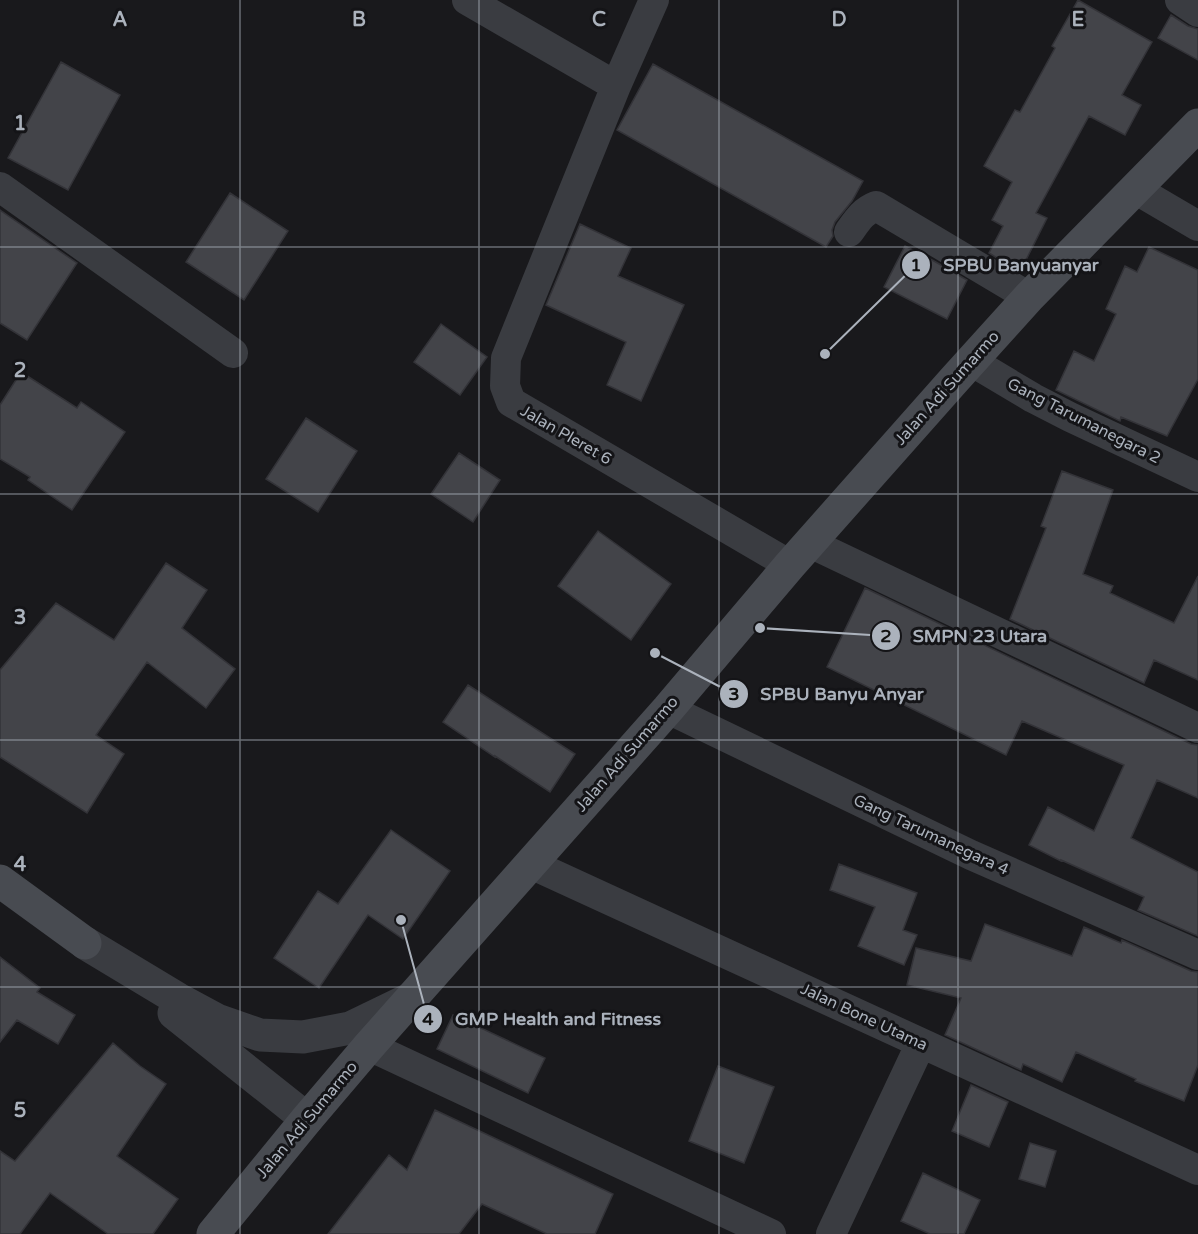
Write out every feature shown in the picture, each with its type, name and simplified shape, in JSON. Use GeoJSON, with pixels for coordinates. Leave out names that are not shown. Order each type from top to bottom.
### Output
{"type":"FeatureCollection","features":[{"type":"Feature","properties":{"kind":"main road","name":"Jalan Adi Sumarmo"},"geometry":{"type":"LineString","coordinates":[[213,1234],[369,1046],[668,709],[800,554],[971,361],[1029,297],[1198,125]]}},
{"type":"Feature","properties":{"kind":"main road"},"geometry":{"type":"LineString","coordinates":[[0,881],[85,943]]}},
{"type":"Feature","properties":{"kind":"street"},"geometry":{"type":"LineString","coordinates":[[467,0],[616,86]]}},
{"type":"Feature","properties":{"kind":"street","name":"Jalan Pleret 6"},"geometry":{"type":"LineString","coordinates":[[654,0],[616,86],[506,358],[505,386],[511,402],[800,554],[1198,728]]}},
{"type":"Feature","properties":{"kind":"street"},"geometry":{"type":"LineString","coordinates":[[1180,0],[1198,12]]}},
{"type":"Feature","properties":{"kind":"street"},"geometry":{"type":"LineString","coordinates":[[0,187],[233,353]]}},
{"type":"Feature","properties":{"kind":"street"},"geometry":{"type":"LineString","coordinates":[[1135,189],[1198,226]]}},
{"type":"Feature","properties":{"kind":"street"},"geometry":{"type":"LineString","coordinates":[[849,232],[868,209],[876,206],[1029,297]]}},
{"type":"Feature","properties":{"kind":"street","name":"Gang Tarumanegara 2"},"geometry":{"type":"LineString","coordinates":[[971,361],[1070,417],[1198,477]]}},
{"type":"Feature","properties":{"kind":"street","name":"Gang Tarumanegara 4"},"geometry":{"type":"LineString","coordinates":[[668,709],[971,855],[1198,955]]}},
{"type":"Feature","properties":{"kind":"street","name":"Jalan Bone Utama"},"geometry":{"type":"LineString","coordinates":[[531,864],[1198,1170]]}},
{"type":"Feature","properties":{"kind":"street"},"geometry":{"type":"LineString","coordinates":[[85,943],[178,999],[218,1020],[260,1035],[303,1037],[350,1028],[412,998]]}},
{"type":"Feature","properties":{"kind":"street"},"geometry":{"type":"LineString","coordinates":[[85,943],[307,1119]]}},
{"type":"Feature","properties":{"kind":"street"},"geometry":{"type":"LineString","coordinates":[[831,1234],[921,1043]]}},
{"type":"Feature","properties":{"kind":"street"},"geometry":{"type":"LineString","coordinates":[[369,1046],[771,1234]]}},
{"type":"Feature","properties":{"kind":"building"},"geometry":{"type":"Polygon","coordinates":[[[1078,0],[1152,42],[1122,95],[1141,105],[1125,135],[1089,116],[1036,213],[1047,218],[1020,272],[989,253],[1003,226],[992,220],[1012,182],[984,166],[1015,110],[1020,112],[1055,48],[1052,46],[1078,0]]]}},
{"type":"Feature","properties":{"kind":"building"},"geometry":{"type":"Polygon","coordinates":[[[1171,15],[1188,26],[1198,29],[1198,60],[1158,38],[1171,15]]]}},
{"type":"Feature","properties":{"kind":"building"},"geometry":{"type":"Polygon","coordinates":[[[61,62],[120,95],[68,190],[8,158],[61,62]]]}},
{"type":"Feature","properties":{"kind":"building"},"geometry":{"type":"Polygon","coordinates":[[[653,64],[863,181],[852,201],[835,222],[832,230],[833,236],[826,247],[617,130],[653,64]]]}},
{"type":"Feature","properties":{"kind":"building"},"geometry":{"type":"Polygon","coordinates":[[[230,193],[288,231],[244,300],[186,262],[230,193]]]}},
{"type":"Feature","properties":{"kind":"building"},"geometry":{"type":"Polygon","coordinates":[[[0,210],[77,263],[27,340],[0,323],[0,210]]]}},
{"type":"Feature","properties":{"kind":"building"},"geometry":{"type":"Polygon","coordinates":[[[580,224],[631,248],[618,276],[684,305],[641,401],[607,385],[626,342],[546,305],[580,224]]]}},
{"type":"Feature","properties":{"kind":"building"},"geometry":{"type":"Polygon","coordinates":[[[905,246],[967,280],[947,319],[884,287],[905,246]]]}},
{"type":"Feature","properties":{"kind":"building"},"geometry":{"type":"Polygon","coordinates":[[[1149,247],[1198,270],[1198,379],[1167,436],[1121,417],[1120,421],[1056,390],[1074,351],[1094,361],[1116,314],[1106,309],[1125,266],[1137,272],[1149,247]]]}},
{"type":"Feature","properties":{"kind":"building"},"geometry":{"type":"Polygon","coordinates":[[[441,324],[487,357],[460,395],[414,362],[441,324]]]}},
{"type":"Feature","properties":{"kind":"building"},"geometry":{"type":"Polygon","coordinates":[[[21,372],[77,408],[81,402],[125,432],[72,510],[28,480],[30,477],[0,459],[0,405],[21,372]]]}},
{"type":"Feature","properties":{"kind":"building"},"geometry":{"type":"Polygon","coordinates":[[[306,418],[357,451],[318,512],[266,479],[306,418]]]}},
{"type":"Feature","properties":{"kind":"building"},"geometry":{"type":"Polygon","coordinates":[[[459,453],[500,480],[473,522],[431,494],[459,453]]]}},
{"type":"Feature","properties":{"kind":"building"},"geometry":{"type":"Polygon","coordinates":[[[1062,471],[1113,490],[1083,574],[1113,586],[1110,593],[1174,623],[1198,576],[1198,680],[1154,660],[1144,683],[1010,619],[1046,528],[1041,526],[1062,471]]]}},
{"type":"Feature","properties":{"kind":"building"},"geometry":{"type":"Polygon","coordinates":[[[598,531],[671,584],[631,640],[558,586],[598,531]]]}},
{"type":"Feature","properties":{"kind":"building"},"geometry":{"type":"Polygon","coordinates":[[[166,563],[207,590],[182,628],[235,669],[206,708],[147,662],[96,735],[124,754],[87,813],[0,757],[0,670],[56,603],[114,640],[166,563]]]}},
{"type":"Feature","properties":{"kind":"building"},"geometry":{"type":"Polygon","coordinates":[[[865,588],[1191,744],[1198,745],[1198,798],[1157,780],[1131,838],[1198,872],[1198,936],[1138,910],[1144,897],[1029,845],[1048,807],[1094,831],[1124,765],[1022,721],[1006,755],[827,667],[865,588]]]}},
{"type":"Feature","properties":{"kind":"building"},"geometry":{"type":"Polygon","coordinates":[[[468,685],[575,754],[550,792],[443,722],[468,685]]]}},
{"type":"Feature","properties":{"kind":"building"},"geometry":{"type":"Polygon","coordinates":[[[391,830],[450,871],[403,939],[368,915],[319,988],[274,958],[318,891],[338,904],[391,830]]]}},
{"type":"Feature","properties":{"kind":"building"},"geometry":{"type":"Polygon","coordinates":[[[839,864],[917,893],[903,930],[917,935],[904,965],[858,946],[875,907],[830,890],[839,864]]]}},
{"type":"Feature","properties":{"kind":"building"},"geometry":{"type":"Polygon","coordinates":[[[985,924],[1072,956],[1084,927],[1121,943],[1122,940],[1198,972],[1198,1065],[1184,1101],[1135,1081],[1136,1079],[1076,1052],[1062,1082],[1023,1064],[1021,1070],[945,1035],[961,998],[907,985],[916,948],[971,961],[985,924]]]}},
{"type":"Feature","properties":{"kind":"building"},"geometry":{"type":"Polygon","coordinates":[[[0,957],[40,988],[37,992],[75,1015],[58,1044],[17,1020],[0,1042],[0,957]]]}},
{"type":"Feature","properties":{"kind":"building"},"geometry":{"type":"Polygon","coordinates":[[[453,1015],[545,1058],[528,1093],[437,1049],[453,1015]]]}},
{"type":"Feature","properties":{"kind":"building"},"geometry":{"type":"Polygon","coordinates":[[[113,1043],[166,1084],[117,1156],[178,1199],[153,1234],[108,1234],[50,1193],[20,1234],[0,1234],[0,1151],[15,1161],[113,1043]]]}},
{"type":"Feature","properties":{"kind":"building"},"geometry":{"type":"Polygon","coordinates":[[[718,1066],[774,1087],[744,1163],[689,1141],[718,1066]]]}},
{"type":"Feature","properties":{"kind":"building"},"geometry":{"type":"Polygon","coordinates":[[[971,1085],[1008,1102],[989,1147],[952,1131],[971,1085]]]}},
{"type":"Feature","properties":{"kind":"building"},"geometry":{"type":"Polygon","coordinates":[[[435,1110],[613,1194],[595,1234],[547,1234],[482,1204],[459,1234],[328,1234],[389,1155],[407,1170],[435,1110]]]}},
{"type":"Feature","properties":{"kind":"building"},"geometry":{"type":"Polygon","coordinates":[[[1030,1143],[1056,1151],[1045,1187],[1019,1179],[1030,1143]]]}},
{"type":"Feature","properties":{"kind":"building"},"geometry":{"type":"Polygon","coordinates":[[[923,1173],[980,1200],[964,1234],[930,1234],[901,1221],[923,1173]]]}},
{"type":"Feature","properties":{"kind":"place","name":"SPBU Banyuanyar"},"geometry":{"type":"Point","coordinates":[825,354]}},
{"type":"Feature","properties":{"kind":"place","name":"SMPN 23 Utara"},"geometry":{"type":"Point","coordinates":[760,628]}},
{"type":"Feature","properties":{"kind":"place","name":"SPBU Banyu Anyar"},"geometry":{"type":"Point","coordinates":[655,653]}},
{"type":"Feature","properties":{"kind":"place","name":"GMP Health and Fitness"},"geometry":{"type":"Point","coordinates":[401,920]}}]}
